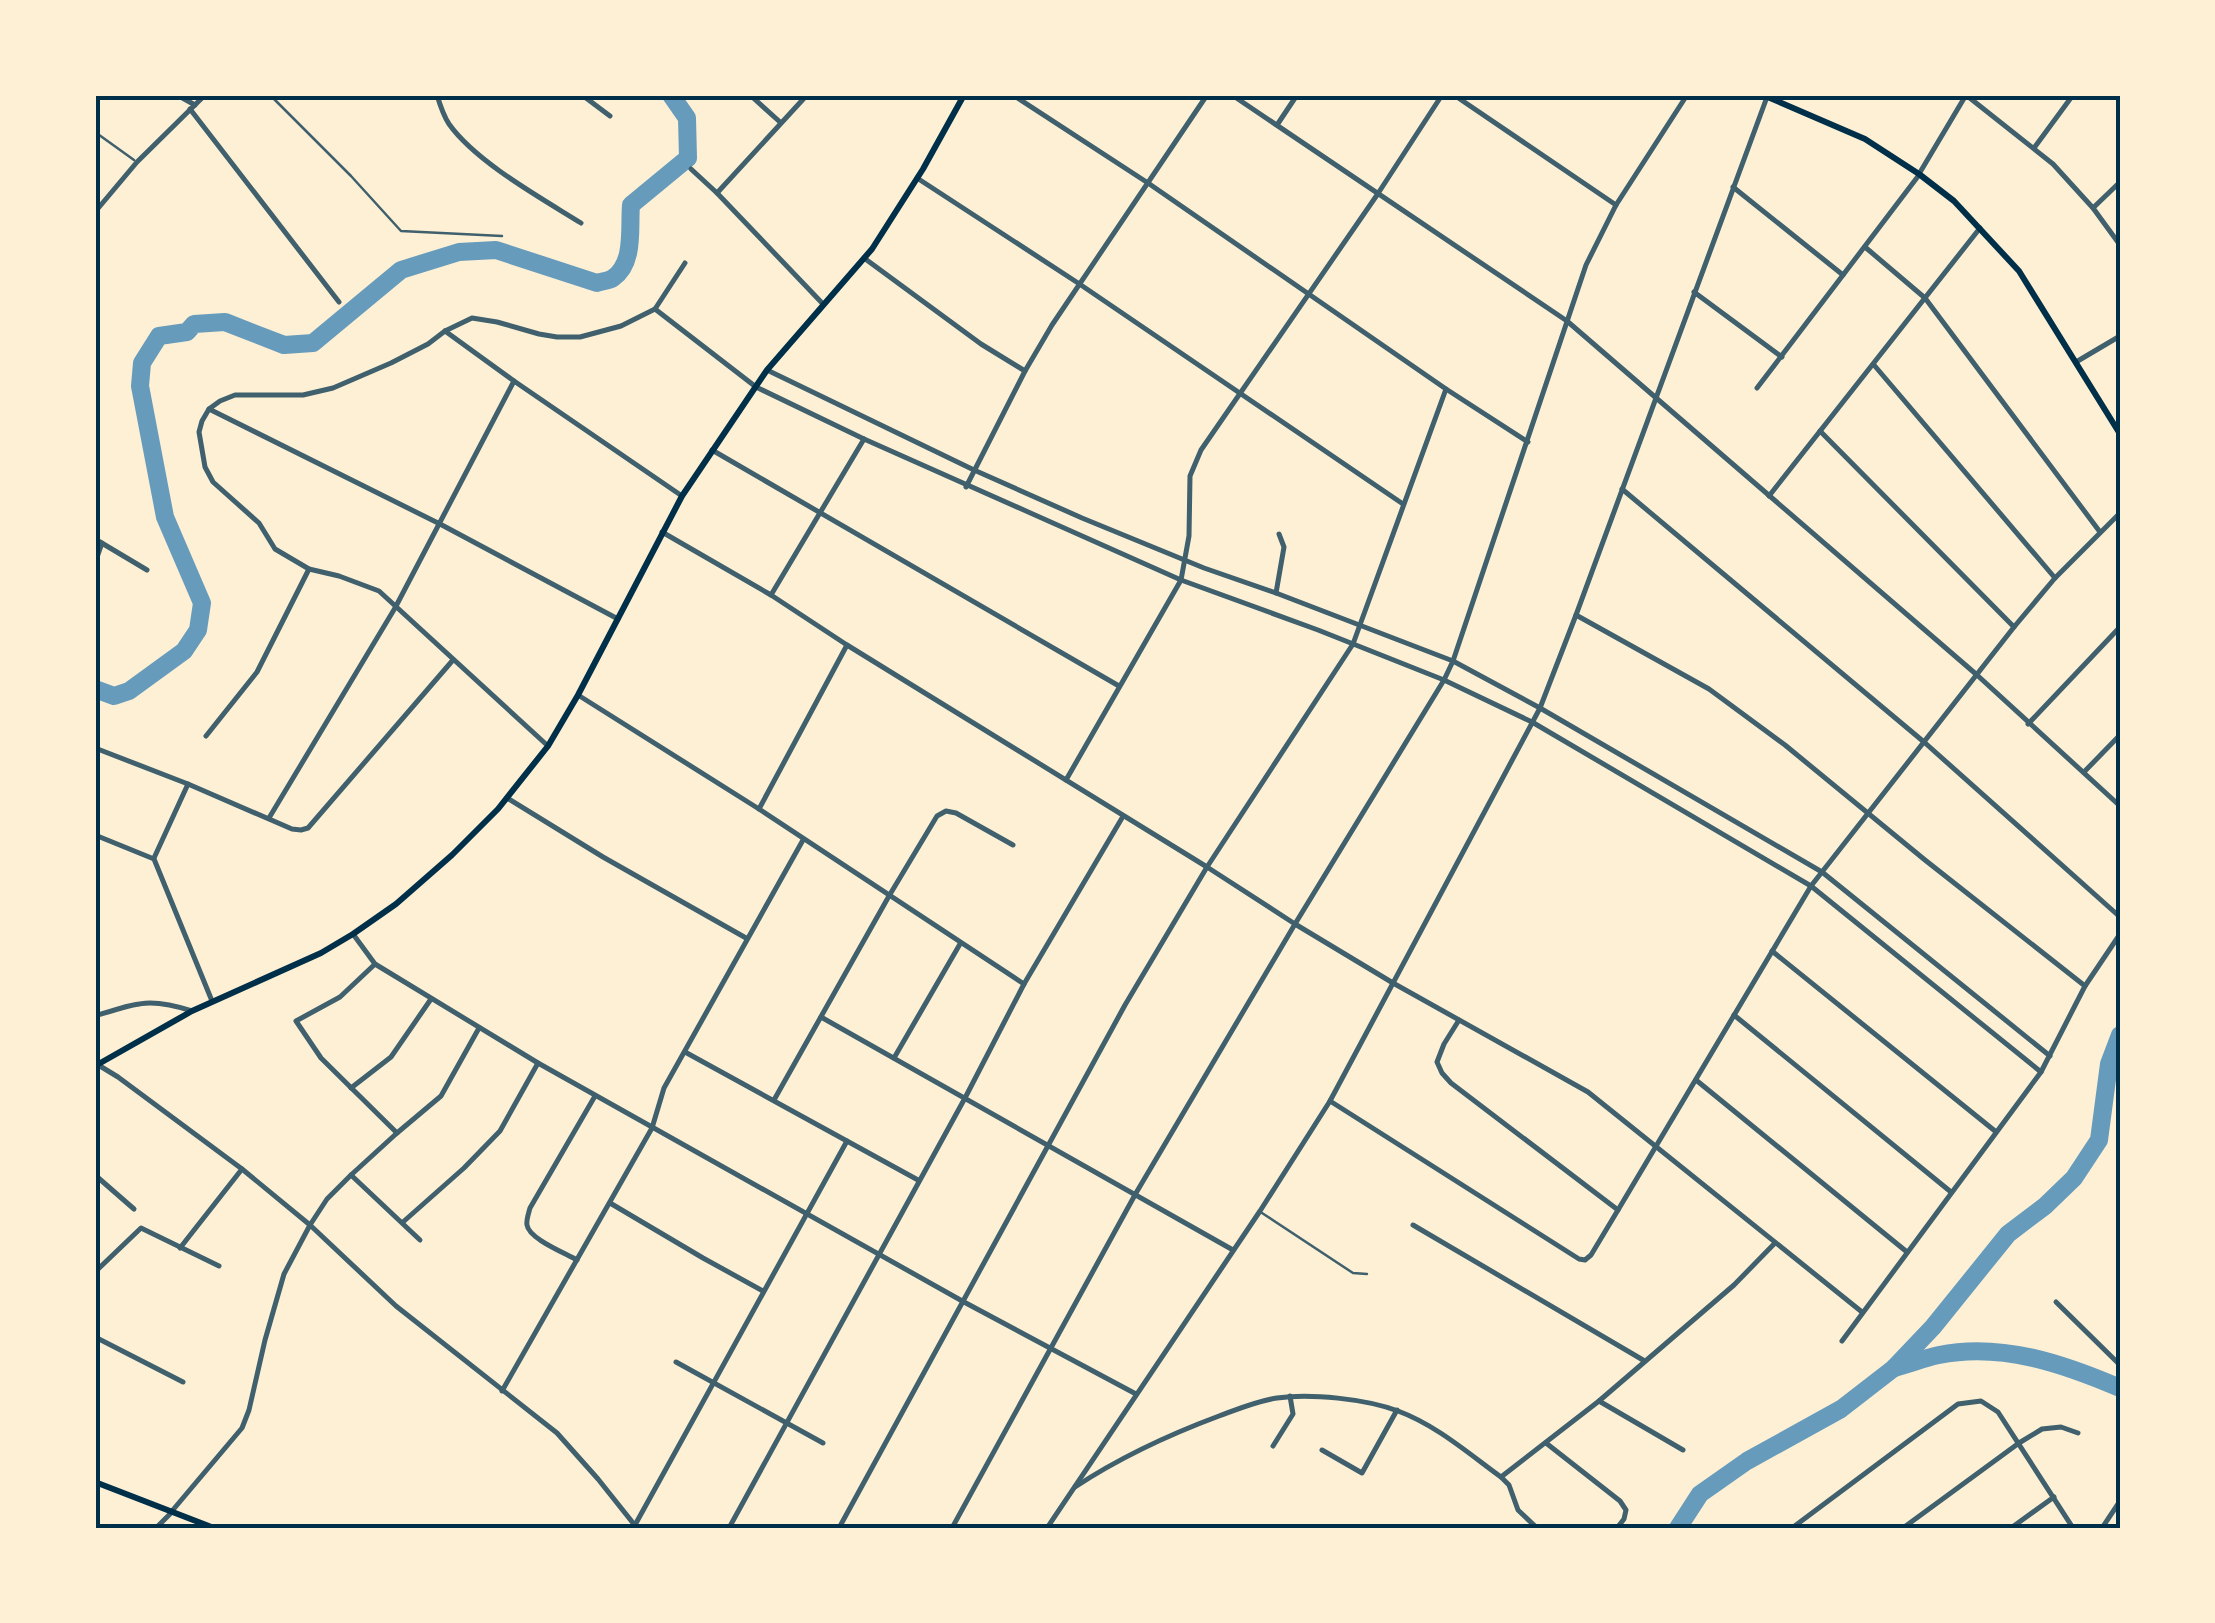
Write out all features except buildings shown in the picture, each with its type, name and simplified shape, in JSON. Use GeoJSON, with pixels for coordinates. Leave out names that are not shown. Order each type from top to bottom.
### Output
{"type":"FeatureCollection","features":[{"type":"Feature","properties":{"kind":"main road"},"geometry":{"type":"LineString","coordinates":[[96,1065],[192,1010],[352,934],[396,904],[507,798],[548,746],[578,695],[682,496],[768,370],[889,224],[964,95]]}},
{"type":"Feature","properties":{"kind":"main road"},"geometry":{"type":"LineString","coordinates":[[1766,96],[1865,139],[1954,200],[2020,271],[2119,431]]}},
{"type":"Feature","properties":{"kind":"main road"},"geometry":{"type":"LineString","coordinates":[[95,1482],[214,1528]]}},
{"type":"Feature","properties":{"kind":"street"},"geometry":{"type":"LineString","coordinates":[[177,95],[192,107],[339,302]]}},
{"type":"Feature","properties":{"kind":"street"},"geometry":{"type":"LineString","coordinates":[[95,212],[137,162],[205,95]]}},
{"type":"Feature","properties":{"kind":"street"},"geometry":{"type":"LineString","coordinates":[[437,95],[448,123],[478,153],[581,223]]}},
{"type":"Feature","properties":{"kind":"street"},"geometry":{"type":"LineString","coordinates":[[582,95],[610,116]]}},
{"type":"Feature","properties":{"kind":"street"},"geometry":{"type":"LineString","coordinates":[[750,95],[780,122]]}},
{"type":"Feature","properties":{"kind":"street"},"geometry":{"type":"LineString","coordinates":[[718,192],[807,95]]}},
{"type":"Feature","properties":{"kind":"street"},"geometry":{"type":"LineString","coordinates":[[1013,95],[1148,182],[1528,442]]}},
{"type":"Feature","properties":{"kind":"street"},"geometry":{"type":"LineString","coordinates":[[966,486],[1025,372],[1078,283],[1207,95]]}},
{"type":"Feature","properties":{"kind":"street"},"geometry":{"type":"LineString","coordinates":[[1232,95],[1567,321],[2120,806]]}},
{"type":"Feature","properties":{"kind":"street"},"geometry":{"type":"LineString","coordinates":[[1277,125],[1297,95]]}},
{"type":"Feature","properties":{"kind":"street"},"geometry":{"type":"LineString","coordinates":[[1066,780],[1180,580],[1188,536],[1190,476],[1202,450],[1442,95]]}},
{"type":"Feature","properties":{"kind":"street"},"geometry":{"type":"LineString","coordinates":[[1454,95],[1616,205]]}},
{"type":"Feature","properties":{"kind":"street"},"geometry":{"type":"LineString","coordinates":[[952,1528],[1136,1193],[1444,680],[1586,265],[1616,205],[1687,95]]}},
{"type":"Feature","properties":{"kind":"street"},"geometry":{"type":"LineString","coordinates":[[1757,388],[1919,174],[1966,95],[2053,164],[2120,245]]}},
{"type":"Feature","properties":{"kind":"street"},"geometry":{"type":"LineString","coordinates":[[2034,148],[2073,95]]}},
{"type":"Feature","properties":{"kind":"street"},"geometry":{"type":"LineString","coordinates":[[1047,1528],[1330,1100],[1540,708],[1766,96]]}},
{"type":"Feature","properties":{"kind":"street"},"geometry":{"type":"LineString","coordinates":[[691,169],[718,192],[823,304]]}},
{"type":"Feature","properties":{"kind":"street"},"geometry":{"type":"LineString","coordinates":[[917,178],[1403,504]]}},
{"type":"Feature","properties":{"kind":"street"},"geometry":{"type":"LineString","coordinates":[[2093,208],[2120,182]]}},
{"type":"Feature","properties":{"kind":"street"},"geometry":{"type":"LineString","coordinates":[[1733,187],[1844,275]]}},
{"type":"Feature","properties":{"kind":"street"},"geometry":{"type":"LineString","coordinates":[[1769,496],[1980,228]]}},
{"type":"Feature","properties":{"kind":"street"},"geometry":{"type":"LineString","coordinates":[[1865,247],[1924,298],[2100,532]]}},
{"type":"Feature","properties":{"kind":"street"},"geometry":{"type":"LineString","coordinates":[[864,258],[980,344],[1025,372]]}},
{"type":"Feature","properties":{"kind":"street"},"geometry":{"type":"LineString","coordinates":[[548,746],[379,591],[309,569],[275,549],[259,523],[214,482],[205,467],[199,432],[202,420],[220,400],[235,395],[303,395],[332,388],[391,363],[472,318],[557,337],[580,337],[620,326],[655,309],[685,263]]}},
{"type":"Feature","properties":{"kind":"street"},"geometry":{"type":"LineString","coordinates":[[1694,292],[1782,357]]}},
{"type":"Feature","properties":{"kind":"street"},"geometry":{"type":"LineString","coordinates":[[655,309],[756,387],[864,439],[1180,580],[1444,680],[1532,722],[1812,886],[2041,1072]]}},
{"type":"Feature","properties":{"kind":"street"},"geometry":{"type":"LineString","coordinates":[[445,331],[682,496]]}},
{"type":"Feature","properties":{"kind":"street"},"geometry":{"type":"LineString","coordinates":[[2076,362],[2120,336]]}},
{"type":"Feature","properties":{"kind":"street"},"geometry":{"type":"LineString","coordinates":[[1874,365],[2055,578]]}},
{"type":"Feature","properties":{"kind":"street"},"geometry":{"type":"LineString","coordinates":[[768,370],[1082,518],[1453,662],[1540,708],[1822,872],[2050,1056]]}},
{"type":"Feature","properties":{"kind":"street"},"geometry":{"type":"LineString","coordinates":[[270,818],[396,608],[514,381]]}},
{"type":"Feature","properties":{"kind":"street"},"geometry":{"type":"LineString","coordinates":[[838,1528],[1124,1006],[1207,867],[1354,644],[1446,389]]}},
{"type":"Feature","properties":{"kind":"street"},"geometry":{"type":"LineString","coordinates":[[209,409],[440,524],[618,619]]}},
{"type":"Feature","properties":{"kind":"street"},"geometry":{"type":"LineString","coordinates":[[1820,431],[2014,627]]}},
{"type":"Feature","properties":{"kind":"street"},"geometry":{"type":"LineString","coordinates":[[771,595],[864,439]]}},
{"type":"Feature","properties":{"kind":"street"},"geometry":{"type":"LineString","coordinates":[[712,450],[1119,686]]}},
{"type":"Feature","properties":{"kind":"street"},"geometry":{"type":"LineString","coordinates":[[1622,489],[1924,742],[2120,917]]}},
{"type":"Feature","properties":{"kind":"street"},"geometry":{"type":"LineString","coordinates":[[1330,1100],[1579,1260],[1585,1260],[1822,872],[2014,627],[2055,578],[2120,514]]}},
{"type":"Feature","properties":{"kind":"street"},"geometry":{"type":"LineString","coordinates":[[662,532],[771,595],[1295,924],[1588,1092],[1862,1312]]}},
{"type":"Feature","properties":{"kind":"street"},"geometry":{"type":"LineString","coordinates":[[1276,593],[1284,547],[1279,534]]}},
{"type":"Feature","properties":{"kind":"street"},"geometry":{"type":"LineString","coordinates":[[95,539],[146,570]]}},
{"type":"Feature","properties":{"kind":"street"},"geometry":{"type":"LineString","coordinates":[[95,563],[102,543]]}},
{"type":"Feature","properties":{"kind":"street"},"geometry":{"type":"LineString","coordinates":[[206,736],[258,672],[309,569]]}},
{"type":"Feature","properties":{"kind":"street"},"geometry":{"type":"LineString","coordinates":[[1576,615],[1708,690],[1785,745],[2085,986]]}},
{"type":"Feature","properties":{"kind":"street"},"geometry":{"type":"LineString","coordinates":[[2028,724],[2120,627]]}},
{"type":"Feature","properties":{"kind":"street"},"geometry":{"type":"LineString","coordinates":[[759,810],[847,645]]}},
{"type":"Feature","properties":{"kind":"street"},"geometry":{"type":"LineString","coordinates":[[95,748],[301,830],[308,828],[453,660]]}},
{"type":"Feature","properties":{"kind":"street"},"geometry":{"type":"LineString","coordinates":[[578,695],[1024,984]]}},
{"type":"Feature","properties":{"kind":"street"},"geometry":{"type":"LineString","coordinates":[[2084,773],[2120,735]]}},
{"type":"Feature","properties":{"kind":"street"},"geometry":{"type":"LineString","coordinates":[[154,858],[188,784]]}},
{"type":"Feature","properties":{"kind":"street"},"geometry":{"type":"LineString","coordinates":[[507,798],[603,858],[747,938]]}},
{"type":"Feature","properties":{"kind":"street"},"geometry":{"type":"LineString","coordinates":[[774,1100],[937,816],[946,811],[956,813],[1013,844]]}},
{"type":"Feature","properties":{"kind":"street"},"geometry":{"type":"LineString","coordinates":[[730,1528],[1024,984],[1123,816]]}},
{"type":"Feature","properties":{"kind":"street"},"geometry":{"type":"LineString","coordinates":[[95,834],[154,858],[212,1001]]}},
{"type":"Feature","properties":{"kind":"street"},"geometry":{"type":"LineString","coordinates":[[502,1391],[652,1128],[664,1088],[802,840]]}},
{"type":"Feature","properties":{"kind":"street"},"geometry":{"type":"LineString","coordinates":[[352,934],[375,964],[594,1096],[1136,1394]]}},
{"type":"Feature","properties":{"kind":"street"},"geometry":{"type":"LineString","coordinates":[[1842,1341],[2041,1072],[2085,986],[2120,934]]}},
{"type":"Feature","properties":{"kind":"street"},"geometry":{"type":"LineString","coordinates":[[894,1058],[961,944]]}},
{"type":"Feature","properties":{"kind":"street"},"geometry":{"type":"LineString","coordinates":[[1772,950],[1996,1132]]}},
{"type":"Feature","properties":{"kind":"street"},"geometry":{"type":"LineString","coordinates":[[375,964],[340,997],[296,1022],[320,1058],[397,1132]]}},
{"type":"Feature","properties":{"kind":"street"},"geometry":{"type":"LineString","coordinates":[[352,1088],[390,1057],[431,999]]}},
{"type":"Feature","properties":{"kind":"street"},"geometry":{"type":"LineString","coordinates":[[95,1016],[142,1002],[192,1010]]}},
{"type":"Feature","properties":{"kind":"street"},"geometry":{"type":"LineString","coordinates":[[1734,1016],[1951,1192]]}},
{"type":"Feature","properties":{"kind":"street"},"geometry":{"type":"LineString","coordinates":[[821,1018],[1234,1250]]}},
{"type":"Feature","properties":{"kind":"street"},"geometry":{"type":"LineString","coordinates":[[1459,1020],[1437,1062],[1442,1074],[1618,1210]]}},
{"type":"Feature","properties":{"kind":"street"},"geometry":{"type":"LineString","coordinates":[[156,1528],[242,1428],[284,1274],[310,1225],[327,1199],[441,1096],[479,1028]]}},
{"type":"Feature","properties":{"kind":"street"},"geometry":{"type":"LineString","coordinates":[[685,1052],[918,1180]]}},
{"type":"Feature","properties":{"kind":"street"},"geometry":{"type":"LineString","coordinates":[[403,1222],[500,1131],[538,1063]]}},
{"type":"Feature","properties":{"kind":"street"},"geometry":{"type":"LineString","coordinates":[[96,1065],[118,1076],[242,1168],[396,1306],[557,1433],[636,1526],[847,1140]]}},
{"type":"Feature","properties":{"kind":"street"},"geometry":{"type":"LineString","coordinates":[[1696,1080],[1907,1252]]}},
{"type":"Feature","properties":{"kind":"street"},"geometry":{"type":"LineString","coordinates":[[577,1260],[535,1236],[526,1222],[530,1208],[594,1096]]}},
{"type":"Feature","properties":{"kind":"street"},"geometry":{"type":"LineString","coordinates":[[180,1248],[242,1168]]}},
{"type":"Feature","properties":{"kind":"street"},"geometry":{"type":"LineString","coordinates":[[352,1175],[420,1240]]}},
{"type":"Feature","properties":{"kind":"street"},"geometry":{"type":"LineString","coordinates":[[95,1176],[134,1209]]}},
{"type":"Feature","properties":{"kind":"street"},"geometry":{"type":"LineString","coordinates":[[610,1203],[763,1291]]}},
{"type":"Feature","properties":{"kind":"street"},"geometry":{"type":"LineString","coordinates":[[1413,1225],[1644,1361]]}},
{"type":"Feature","properties":{"kind":"street"},"geometry":{"type":"LineString","coordinates":[[95,1272],[141,1228],[220,1266]]}},
{"type":"Feature","properties":{"kind":"street"},"geometry":{"type":"LineString","coordinates":[[1500,1477],[1599,1401],[1734,1285],[1775,1243]]}},
{"type":"Feature","properties":{"kind":"street"},"geometry":{"type":"LineString","coordinates":[[2056,1302],[2120,1365]]}},
{"type":"Feature","properties":{"kind":"street"},"geometry":{"type":"LineString","coordinates":[[95,1337],[182,1382]]}},
{"type":"Feature","properties":{"kind":"street"},"geometry":{"type":"LineString","coordinates":[[676,1362],[822,1443]]}},
{"type":"Feature","properties":{"kind":"street"},"geometry":{"type":"LineString","coordinates":[[1072,1489],[1168,1437],[1246,1406],[1290,1396],[1324,1397],[1397,1410],[1434,1429],[1508,1484],[1518,1510],[1537,1528]]}},
{"type":"Feature","properties":{"kind":"street"},"geometry":{"type":"LineString","coordinates":[[1272,1446],[1293,1414],[1290,1396]]}},
{"type":"Feature","properties":{"kind":"street"},"geometry":{"type":"LineString","coordinates":[[1599,1401],[1684,1450]]}},
{"type":"Feature","properties":{"kind":"street"},"geometry":{"type":"LineString","coordinates":[[1792,1528],[1958,1404],[1981,1401],[1998,1412],[2074,1528]]}},
{"type":"Feature","properties":{"kind":"street"},"geometry":{"type":"LineString","coordinates":[[1322,1450],[1362,1473],[1397,1410]]}},
{"type":"Feature","properties":{"kind":"street"},"geometry":{"type":"LineString","coordinates":[[1904,1528],[2019,1443],[2051,1426],[2078,1433]]}},
{"type":"Feature","properties":{"kind":"street"},"geometry":{"type":"LineString","coordinates":[[1546,1443],[1620,1501],[1626,1510],[1617,1528]]}},
{"type":"Feature","properties":{"kind":"street"},"geometry":{"type":"LineString","coordinates":[[2011,1528],[2054,1497]]}},
{"type":"Feature","properties":{"kind":"street"},"geometry":{"type":"LineString","coordinates":[[2102,1528],[2120,1501]]}},
{"type":"Feature","properties":{"kind":"lane"},"geometry":{"type":"LineString","coordinates":[[270,95],[401,230],[502,236]]}},
{"type":"Feature","properties":{"kind":"lane"},"geometry":{"type":"LineString","coordinates":[[95,132],[137,162]]}},
{"type":"Feature","properties":{"kind":"lane"},"geometry":{"type":"LineString","coordinates":[[1260,1211],[1353,1273],[1368,1274]]}},
{"type":"Feature","properties":{"kind":"waterway"},"geometry":{"type":"LineString","coordinates":[[95,689],[114,696],[129,691],[184,651],[198,630],[202,603],[165,517],[140,386],[142,363],[159,336],[187,332],[194,324],[225,322],[284,345],[313,343],[401,270],[459,252],[496,250],[597,283],[611,279],[620,272],[628,254],[631,205],[688,158],[687,118],[671,95]]}},
{"type":"Feature","properties":{"kind":"waterway"},"geometry":{"type":"LineString","coordinates":[[1678,1528],[1700,1494],[1747,1461],[1841,1409],[1894,1368],[1933,1327],[2008,1234],[2074,1178],[2099,1140],[2109,1064],[2120,1035]]}},
{"type":"Feature","properties":{"kind":"waterway"},"geometry":{"type":"LineString","coordinates":[[1894,1368],[1939,1355],[2009,1353],[2077,1371],[2120,1388]]}}]}
